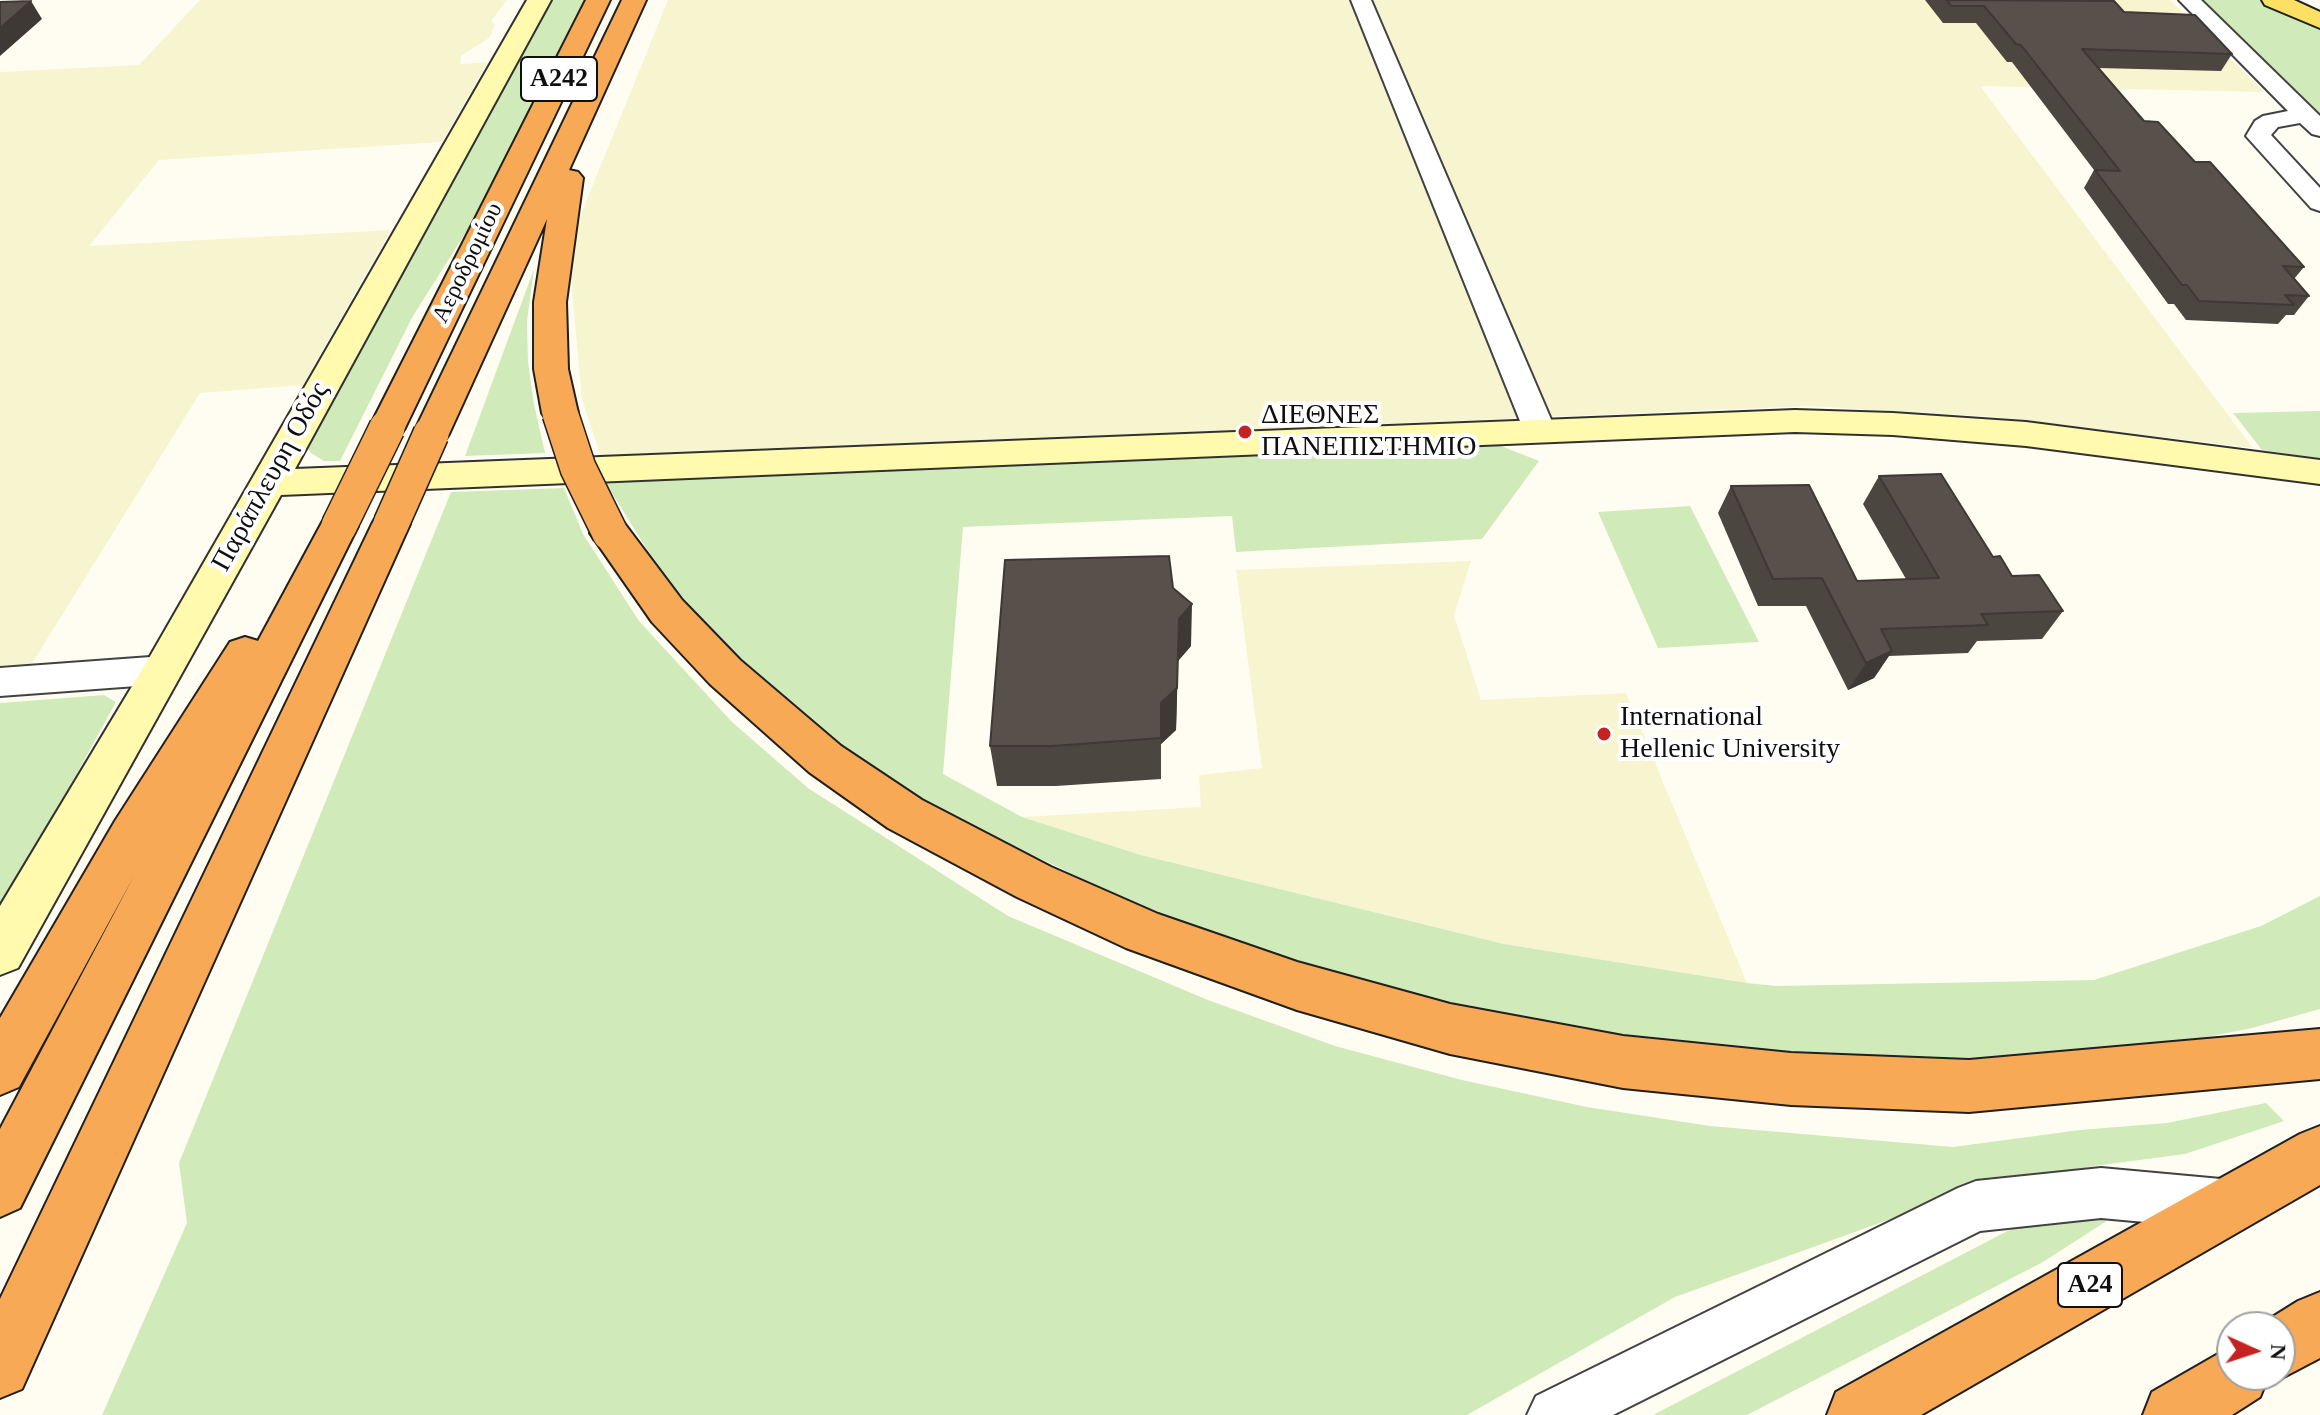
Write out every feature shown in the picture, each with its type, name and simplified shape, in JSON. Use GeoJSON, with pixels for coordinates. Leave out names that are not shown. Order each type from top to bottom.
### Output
{"type":"FeatureCollection","features":[{"type":"Feature","properties":{"kind":"highway","name":"Αεροδρομίου"},"geometry":{"type":"LineString","coordinates":[[339,526],[598,0]]}},
{"type":"Feature","properties":{"kind":"highway","name":"Α242"},"geometry":{"type":"LineString","coordinates":[[576,128],[634,0]]}},
{"type":"Feature","properties":{"kind":"highway"},"geometry":{"type":"LineString","coordinates":[[576,128],[560,213],[550,302],[551,369],[560,413],[578,468],[610,533],[667,611],[725,672],[825,759],[905,814],[1034,882],[1144,932],[1297,986],[1450,1029],[1609,1059],[1791,1079],[1969,1086],[2320,1054]]}},
{"type":"Feature","properties":{"kind":"highway"},"geometry":{"type":"LineString","coordinates":[[0,1367],[431,434],[576,128]]}},
{"type":"Feature","properties":{"kind":"highway"},"geometry":{"type":"LineString","coordinates":[[0,1069],[132,835],[234,670],[261,627],[339,526]]}},
{"type":"Feature","properties":{"kind":"highway"},"geometry":{"type":"LineString","coordinates":[[0,1188],[339,526]]}},
{"type":"Feature","properties":{"kind":"highway","name":"Α24"},"geometry":{"type":"LineString","coordinates":[[1859,1415],[2320,1154]]}},
{"type":"Feature","properties":{"kind":"highway"},"geometry":{"type":"LineString","coordinates":[[2296,1338],[2320,1323]]}},
{"type":"Feature","properties":{"kind":"highway"},"geometry":{"type":"LineString","coordinates":[[2175,1415],[2216,1389]]}},
{"type":"Feature","properties":{"kind":"main road"},"geometry":{"type":"LineString","coordinates":[[2274,0],[2320,21]]}},
{"type":"Feature","properties":{"kind":"main road"},"geometry":{"type":"LineString","coordinates":[[2306,0],[2320,6]]}},
{"type":"Feature","properties":{"kind":"street","name":"Παράπλευρη Οδός"},"geometry":{"type":"LineString","coordinates":[[0,952],[164,670],[539,0]]}},
{"type":"Feature","properties":{"kind":"street"},"geometry":{"type":"LineString","coordinates":[[1361,0],[1540,431]]}},
{"type":"Feature","properties":{"kind":"street"},"geometry":{"type":"LineString","coordinates":[[2189,0],[2313,122]]}},
{"type":"Feature","properties":{"kind":"street"},"geometry":{"type":"LineString","coordinates":[[2313,122],[2271,121],[2263,126],[2258,136],[2320,203]]}},
{"type":"Feature","properties":{"kind":"street"},"geometry":{"type":"LineString","coordinates":[[269,483],[1795,421],[1893,424],[2026,434],[2320,472]]}},
{"type":"Feature","properties":{"kind":"street"},"geometry":{"type":"LineString","coordinates":[[0,682],[164,670]]}},
{"type":"Feature","properties":{"kind":"street"},"geometry":{"type":"LineString","coordinates":[[1555,1415],[1976,1206],[2101,1193],[2232,1205]]}},
{"type":"Feature","properties":{"kind":"green space"},"geometry":{"type":"Polygon","coordinates":[[[200,0],[507,0],[491,21],[495,25],[489,38],[461,56],[460,64],[488,62],[442,142],[159,160],[89,246],[391,230],[303,385],[200,393],[31,665],[0,666],[0,72],[139,65],[200,0]]]}},
{"type":"Feature","properties":{"kind":"green space"},"geometry":{"type":"Polygon","coordinates":[[[551,0],[586,0],[497,183],[413,316],[340,461],[324,461],[311,453],[304,443],[551,0]]]}},
{"type":"Feature","properties":{"kind":"green space"},"geometry":{"type":"Polygon","coordinates":[[[668,0],[2170,0],[2264,92],[1980,86],[2253,448],[1995,417],[1809,406],[601,457],[582,399],[568,246],[668,0]]]}},
{"type":"Feature","properties":{"kind":"green space"},"geometry":{"type":"Polygon","coordinates":[[[2197,0],[2260,0],[2320,27],[2320,114],[2197,0]]]}},
{"type":"Feature","properties":{"kind":"green space"},"geometry":{"type":"Polygon","coordinates":[[[534,269],[527,321],[528,362],[545,453],[465,456],[534,269]]]}},
{"type":"Feature","properties":{"kind":"green space"},"geometry":{"type":"Polygon","coordinates":[[[2320,411],[2320,459],[2262,450],[2233,413],[2320,411]]]}},
{"type":"Feature","properties":{"kind":"green space"},"geometry":{"type":"Polygon","coordinates":[[[1491,442],[1539,461],[1482,539],[1236,552],[1232,516],[963,527],[943,774],[1022,817],[1141,855],[1504,944],[1776,986],[2094,980],[2261,926],[2320,896],[2320,1009],[2252,1028],[2172,1044],[1979,1060],[1886,1062],[1572,1033],[1377,989],[1190,930],[959,820],[889,779],[835,741],[737,659],[661,572],[602,477],[1491,442]]]}},
{"type":"Feature","properties":{"kind":"green space"},"geometry":{"type":"Polygon","coordinates":[[[564,488],[583,534],[639,621],[732,722],[808,788],[1008,916],[1208,1000],[1335,1046],[1462,1080],[1587,1107],[1710,1126],[1953,1147],[2080,1130],[2167,1123],[2266,1103],[2284,1121],[2185,1154],[2094,1166],[1971,1190],[1675,1297],[1467,1415],[102,1415],[187,1223],[179,1163],[451,492],[564,488]]]}},
{"type":"Feature","properties":{"kind":"green space"},"geometry":{"type":"Polygon","coordinates":[[[1690,506],[1759,642],[1658,648],[1598,512],[1690,506]]]}},
{"type":"Feature","properties":{"kind":"green space"},"geometry":{"type":"Polygon","coordinates":[[[1471,561],[1454,615],[1481,700],[1626,693],[1747,983],[1504,944],[1141,855],[1022,817],[1201,807],[1199,775],[1262,768],[1236,570],[1471,561]]]}},
{"type":"Feature","properties":{"kind":"green space"},"geometry":{"type":"Polygon","coordinates":[[[104,695],[116,702],[0,914],[0,703],[104,695]]]}},
{"type":"Feature","properties":{"kind":"green space"},"geometry":{"type":"Polygon","coordinates":[[[2116,1215],[2043,1262],[1747,1415],[1653,1415],[2021,1224],[2116,1215]]]}},
{"type":"Feature","properties":{"kind":"building"},"geometry":{"type":"Polygon","coordinates":[[[1947,0],[2114,1],[2124,12],[2195,15],[2232,54],[2082,49],[2144,121],[2158,122],[2195,162],[2210,162],[2304,267],[2283,266],[2309,296],[2285,295],[2294,305],[2199,301],[2187,285],[2182,285],[2095,170],[2120,171],[2021,45],[2016,44],[1984,6],[1951,6],[1947,0]]]}},
{"type":"Feature","properties":{"kind":"building"},"geometry":{"type":"Polygon","coordinates":[[[31,1],[0,28],[0,2],[31,1]]]}},
{"type":"Feature","properties":{"kind":"building"},"geometry":{"type":"Polygon","coordinates":[[[1941,474],[1993,557],[2000,556],[2012,576],[2039,575],[2063,611],[1981,614],[1988,625],[1881,629],[1892,651],[1866,663],[1822,578],[1773,579],[1731,486],[1809,485],[1857,581],[1939,578],[1879,476],[1941,474]]]}},
{"type":"Feature","properties":{"kind":"building"},"geometry":{"type":"Polygon","coordinates":[[[1169,556],[1173,588],[1192,604],[1179,619],[1177,688],[1161,703],[1161,738],[1052,746],[990,746],[1005,560],[1169,556]]]}},
{"type":"Feature","properties":{"kind":"place","name":"ΔΙΕΘΝΕΣ ΠΑΝΕΠΙΣΤΗΜΙΟ"},"geometry":{"type":"Point","coordinates":[1245,432]}},
{"type":"Feature","properties":{"kind":"place","name":"International Hellenic University"},"geometry":{"type":"Point","coordinates":[1604,734]}}]}
